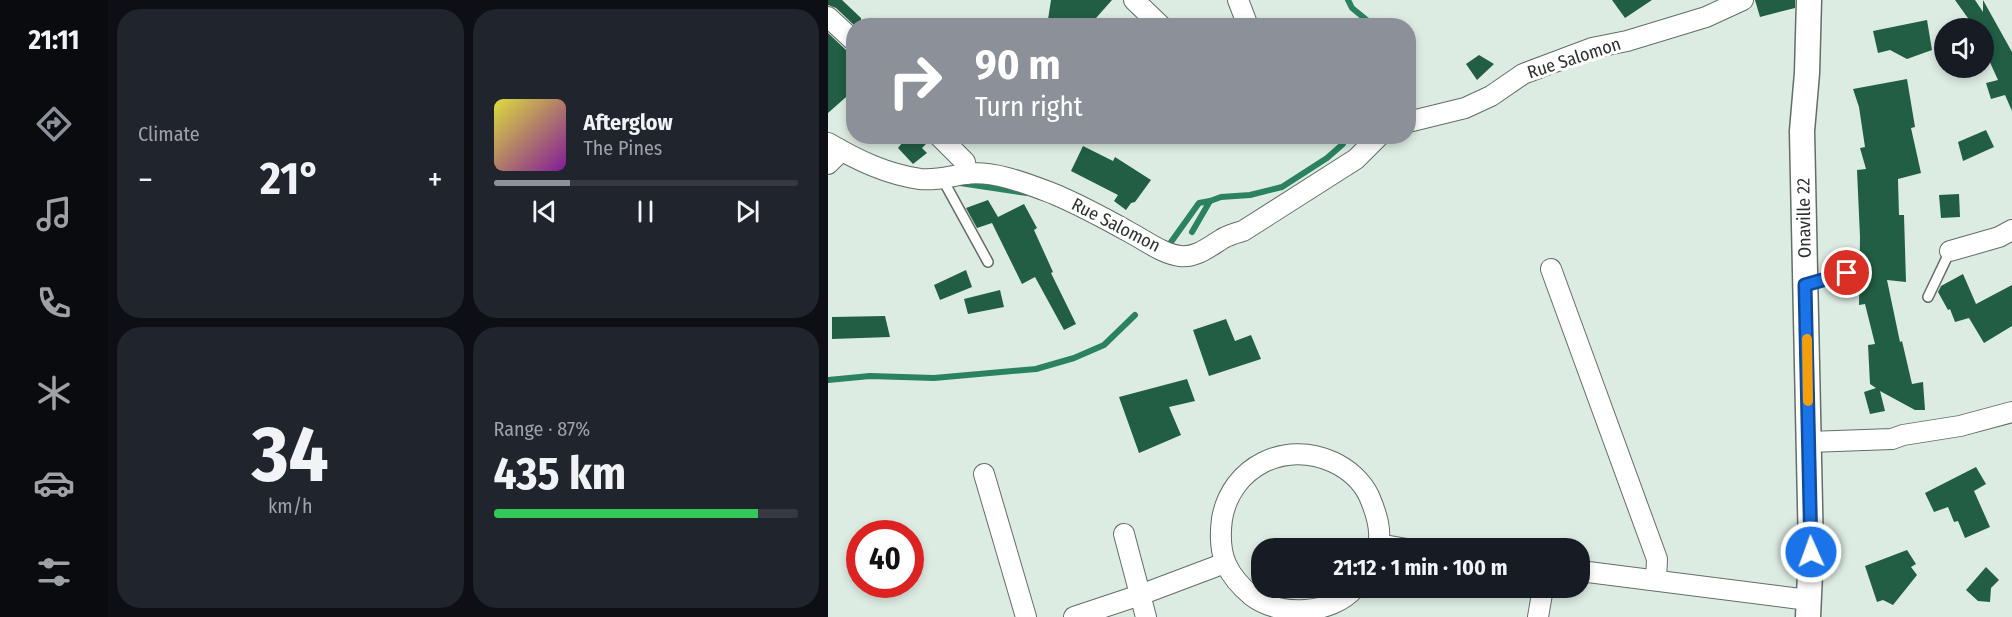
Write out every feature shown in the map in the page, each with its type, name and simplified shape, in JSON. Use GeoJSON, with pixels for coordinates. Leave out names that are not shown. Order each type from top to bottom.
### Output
{"type":"FeatureCollection","features":[{"type":"Feature","properties":{"kind":"street"},"geometry":{"type":"LineString","coordinates":[[1134,0],[1153,18]]}},
{"type":"Feature","properties":{"kind":"street"},"geometry":{"type":"LineString","coordinates":[[1238,0],[1245,18]]}},
{"type":"Feature","properties":{"kind":"street","name":"Rue Salomon"},"geometry":{"type":"LineString","coordinates":[[1416,120],[1465,108],[1491,96],[1523,74],[1592,48],[1627,41],[1706,17],[1743,0]]}},
{"type":"Feature","properties":{"kind":"street","name":"Onaville 22"},"geometry":{"type":"LineString","coordinates":[[1808,608],[1811,552],[1802,131],[1807,73],[1809,0]]}},
{"type":"Feature","properties":{"kind":"street"},"geometry":{"type":"LineString","coordinates":[[828,17],[846,34]]}},
{"type":"Feature","properties":{"kind":"street"},"geometry":{"type":"LineString","coordinates":[[947,144],[965,162],[967,174]]}},
{"type":"Feature","properties":{"kind":"street","name":"Rue Salomon"},"geometry":{"type":"LineString","coordinates":[[832,152],[885,171],[923,180],[943,180],[967,174],[998,176],[1053,194],[1095,213],[1153,246],[1182,256],[1202,251],[1224,238],[1243,231],[1356,159],[1371,144]]}},
{"type":"Feature","properties":{"kind":"street"},"geometry":{"type":"LineString","coordinates":[[1950,251],[1999,237],[2012,230]]}},
{"type":"Feature","properties":{"kind":"street"},"geometry":{"type":"LineString","coordinates":[[1551,269],[1657,559],[1656,580]]}},
{"type":"Feature","properties":{"kind":"street"},"geometry":{"type":"LineString","coordinates":[[1809,442],[1892,439],[1903,435],[1960,426],[2012,412]]}},
{"type":"Feature","properties":{"kind":"street"},"geometry":{"type":"LineString","coordinates":[[1346,598],[1323,613],[1276,609],[1254,599],[1238,583],[1226,563],[1220,534],[1224,506],[1239,480],[1262,462],[1289,454],[1318,455],[1345,467],[1366,488],[1377,515],[1378,538]]}},
{"type":"Feature","properties":{"kind":"street"},"geometry":{"type":"LineString","coordinates":[[984,474],[1026,617]]}},
{"type":"Feature","properties":{"kind":"street"},"geometry":{"type":"LineString","coordinates":[[1124,534],[1146,617]]}},
{"type":"Feature","properties":{"kind":"street"},"geometry":{"type":"LineString","coordinates":[[1074,617],[1226,563]]}},
{"type":"Feature","properties":{"kind":"street"},"geometry":{"type":"LineString","coordinates":[[1590,572],[1656,580],[1808,608]]}},
{"type":"Feature","properties":{"kind":"street"},"geometry":{"type":"LineString","coordinates":[[1538,617],[1541,598]]}},
{"type":"Feature","properties":{"kind":"lane"},"geometry":{"type":"LineString","coordinates":[[943,180],[988,262]]}},
{"type":"Feature","properties":{"kind":"lane"},"geometry":{"type":"LineString","coordinates":[[1928,297],[1950,251]]}},
{"type":"Feature","properties":{"kind":"lane"},"geometry":{"type":"LineString","coordinates":[[1805,285],[1847,273]]}},
{"type":"Feature","properties":{"kind":"building"},"geometry":{"type":"Polygon","coordinates":[[[828,0],[842,0],[861,18],[847,18],[836,8],[828,5],[828,0]]]}},
{"type":"Feature","properties":{"kind":"building"},"geometry":{"type":"Polygon","coordinates":[[[1051,0],[1112,0],[1096,18],[1048,18],[1051,0]]]}},
{"type":"Feature","properties":{"kind":"building"},"geometry":{"type":"Polygon","coordinates":[[[1612,0],[1652,0],[1625,18],[1612,0]]]}},
{"type":"Feature","properties":{"kind":"building"},"geometry":{"type":"Polygon","coordinates":[[[1755,0],[1795,0],[1795,8],[1760,17],[1755,0]]]}},
{"type":"Feature","properties":{"kind":"building"},"geometry":{"type":"Polygon","coordinates":[[[1955,0],[1975,0],[1983,12],[1983,0],[1993,18],[1968,18],[1955,0]]]}},
{"type":"Feature","properties":{"kind":"building"},"geometry":{"type":"Polygon","coordinates":[[[1927,20],[1932,50],[1907,59],[1890,50],[1878,53],[1873,31],[1927,20]]]}},
{"type":"Feature","properties":{"kind":"building"},"geometry":{"type":"Polygon","coordinates":[[[1994,20],[2012,52],[2012,111],[2005,95],[1991,99],[1986,83],[1998,80],[1994,71],[1994,20]]]}},
{"type":"Feature","properties":{"kind":"building"},"geometry":{"type":"Polygon","coordinates":[[[828,33],[846,50],[846,97],[828,113],[828,33]]]}},
{"type":"Feature","properties":{"kind":"building"},"geometry":{"type":"Polygon","coordinates":[[[1479,55],[1494,64],[1477,80],[1466,64],[1479,55]]]}},
{"type":"Feature","properties":{"kind":"building"},"geometry":{"type":"Polygon","coordinates":[[[1907,79],[1915,127],[1911,128],[1921,173],[1898,179],[1899,215],[1904,215],[1906,282],[1887,280],[1900,342],[1902,341],[1912,384],[1923,382],[1925,410],[1915,410],[1880,391],[1885,411],[1870,414],[1864,392],[1876,388],[1870,384],[1868,345],[1875,344],[1865,304],[1859,305],[1860,237],[1857,170],[1866,169],[1860,148],[1865,147],[1859,107],[1853,89],[1907,79]]]}},
{"type":"Feature","properties":{"kind":"building"},"geometry":{"type":"Polygon","coordinates":[[[1986,130],[1994,147],[1963,161],[1958,142],[1986,130]]]}},
{"type":"Feature","properties":{"kind":"building"},"geometry":{"type":"Polygon","coordinates":[[[901,144],[926,144],[922,148],[927,153],[913,164],[898,148],[901,144]]]}},
{"type":"Feature","properties":{"kind":"building"},"geometry":{"type":"Polygon","coordinates":[[[1083,146],[1113,161],[1115,157],[1151,180],[1126,210],[1114,201],[1118,195],[1071,171],[1083,146]]]}},
{"type":"Feature","properties":{"kind":"building"},"geometry":{"type":"Polygon","coordinates":[[[1959,194],[1960,217],[1941,218],[1939,195],[1959,194]]]}},
{"type":"Feature","properties":{"kind":"building"},"geometry":{"type":"Polygon","coordinates":[[[988,200],[998,217],[1024,204],[1037,228],[1034,230],[1053,272],[1051,273],[1076,324],[1064,330],[1035,277],[1022,284],[992,223],[977,228],[966,208],[988,200]]]}},
{"type":"Feature","properties":{"kind":"building"},"geometry":{"type":"Polygon","coordinates":[[[966,270],[972,287],[940,300],[934,285],[966,270]]]}},
{"type":"Feature","properties":{"kind":"building"},"geometry":{"type":"Polygon","coordinates":[[[1963,274],[1976,304],[2012,285],[2012,326],[1984,343],[1969,318],[1955,322],[1950,309],[1948,310],[1938,292],[1941,286],[1963,274]]]}},
{"type":"Feature","properties":{"kind":"building"},"geometry":{"type":"Polygon","coordinates":[[[1000,290],[1004,307],[968,314],[964,299],[1000,290]]]}},
{"type":"Feature","properties":{"kind":"building"},"geometry":{"type":"Polygon","coordinates":[[[885,316],[890,337],[832,339],[832,317],[885,316]]]}},
{"type":"Feature","properties":{"kind":"building"},"geometry":{"type":"Polygon","coordinates":[[[1226,319],[1235,341],[1251,335],[1261,359],[1209,376],[1193,330],[1226,319]]]}},
{"type":"Feature","properties":{"kind":"building"},"geometry":{"type":"Polygon","coordinates":[[[1187,379],[1195,401],[1169,407],[1181,435],[1139,453],[1119,397],[1187,379]]]}},
{"type":"Feature","properties":{"kind":"building"},"geometry":{"type":"Polygon","coordinates":[[[1976,467],[1986,484],[1974,491],[1990,527],[1965,538],[1958,521],[1954,522],[1948,507],[1934,512],[1925,493],[1976,467]]]}},
{"type":"Feature","properties":{"kind":"building"},"geometry":{"type":"Polygon","coordinates":[[[1907,550],[1916,564],[1911,567],[1917,575],[1893,605],[1883,600],[1877,602],[1865,566],[1907,550]]]}},
{"type":"Feature","properties":{"kind":"building"},"geometry":{"type":"Polygon","coordinates":[[[1986,567],[1999,580],[1991,588],[1990,602],[1978,601],[1966,590],[1986,567]]]}},
{"type":"Feature","properties":{"kind":"waterway"},"geometry":{"type":"LineString","coordinates":[[1348,0],[1352,8],[1364,18]]}},
{"type":"Feature","properties":{"kind":"waterway"},"geometry":{"type":"LineString","coordinates":[[1192,232],[1210,201],[1221,197],[1250,195],[1282,187],[1327,158],[1343,144]]}},
{"type":"Feature","properties":{"kind":"waterway"},"geometry":{"type":"LineString","coordinates":[[960,183],[1027,193]]}},
{"type":"Feature","properties":{"kind":"waterway"},"geometry":{"type":"LineString","coordinates":[[1166,249],[1199,203],[1210,201]]}},
{"type":"Feature","properties":{"kind":"waterway"},"geometry":{"type":"LineString","coordinates":[[828,380],[870,376],[934,378],[1036,369],[1074,358],[1104,345],[1135,315]]}},
{"type":"Feature","properties":{"kind":"slow traffic"},"geometry":{"type":"LineString","coordinates":[[1807,339],[1808,401]]}},
{"type":"Feature","properties":{"kind":"route"},"geometry":{"type":"LineString","coordinates":[[1811,552],[1805,285],[1847,273]]}}]}
